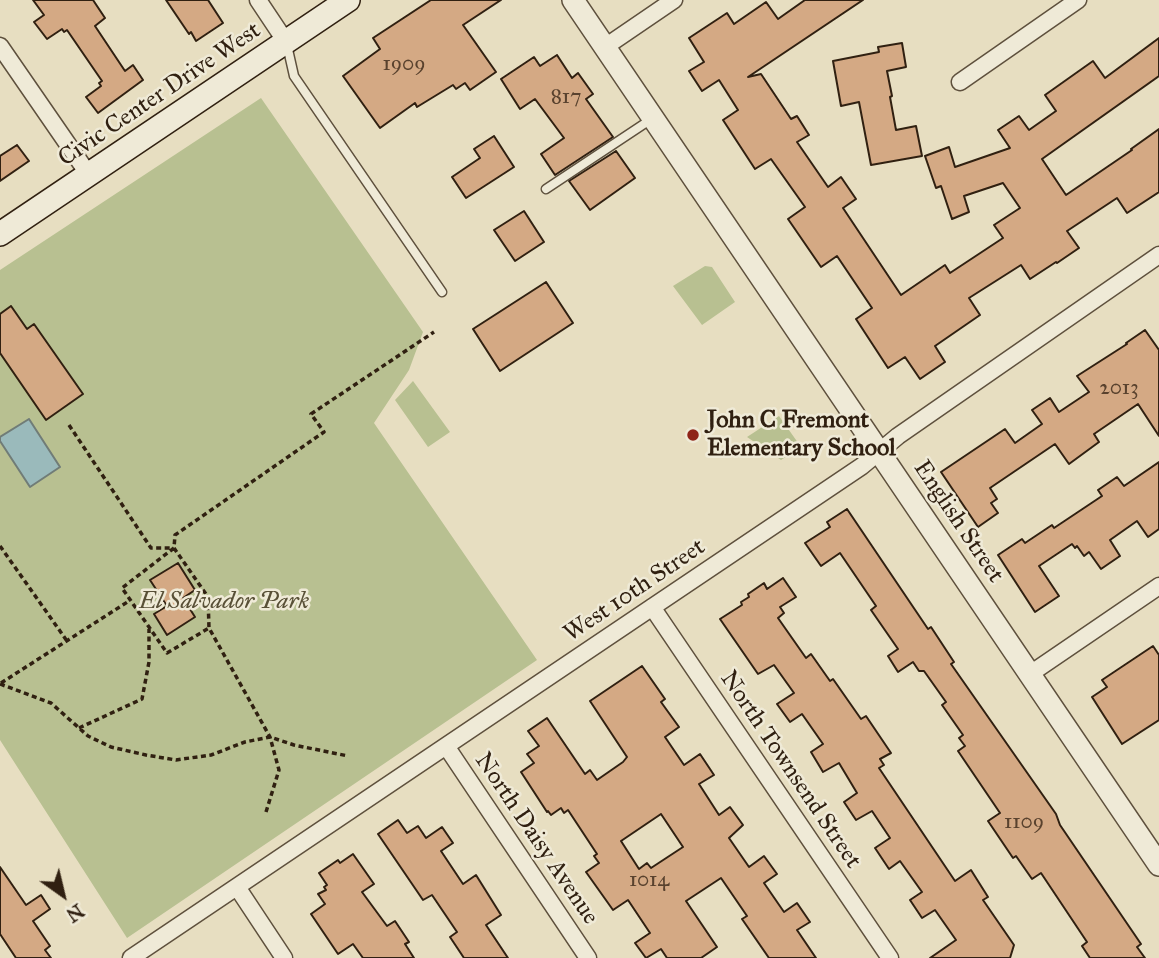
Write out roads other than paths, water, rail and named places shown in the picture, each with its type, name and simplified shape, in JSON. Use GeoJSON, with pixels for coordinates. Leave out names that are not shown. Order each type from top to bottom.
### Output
{"type":"FeatureCollection","features":[{"type":"Feature","properties":{"kind":"main road","name":"Civic Center Drive West"},"geometry":{"type":"LineString","coordinates":[[0,234],[348,0]]}},
{"type":"Feature","properties":{"kind":"street"},"geometry":{"type":"LineString","coordinates":[[258,0],[286,42]]}},
{"type":"Feature","properties":{"kind":"street","name":"English Street"},"geometry":{"type":"LineString","coordinates":[[573,0],[1159,864]]}},
{"type":"Feature","properties":{"kind":"street"},"geometry":{"type":"LineString","coordinates":[[605,47],[674,0]]}},
{"type":"Feature","properties":{"kind":"street"},"geometry":{"type":"LineString","coordinates":[[960,82],[1078,0]]}},
{"type":"Feature","properties":{"kind":"street"},"geometry":{"type":"LineString","coordinates":[[0,46],[89,174]]}},
{"type":"Feature","properties":{"kind":"street","name":"West 10th Street"},"geometry":{"type":"LineString","coordinates":[[131,958],[862,466],[898,436],[1159,255]]}},
{"type":"Feature","properties":{"kind":"street"},"geometry":{"type":"LineString","coordinates":[[1030,674],[1159,586]]}},
{"type":"Feature","properties":{"kind":"street","name":"North Townsend Street"},"geometry":{"type":"LineString","coordinates":[[652,607],[890,958]]}},
{"type":"Feature","properties":{"kind":"street","name":"North Daisy Avenue"},"geometry":{"type":"LineString","coordinates":[[446,746],[589,958]]}},
{"type":"Feature","properties":{"kind":"street"},"geometry":{"type":"LineString","coordinates":[[237,887],[284,958]]}},
{"type":"Feature","properties":{"kind":"lane"},"geometry":{"type":"LineString","coordinates":[[286,42],[294,76],[442,292]]}},
{"type":"Feature","properties":{"kind":"lane"},"geometry":{"type":"LineString","coordinates":[[546,189],[653,118]]}},
{"type":"Feature","properties":{"kind":"water"},"geometry":{"type":"Polygon","coordinates":[[[29,419],[60,467],[30,487],[0,441],[0,437],[29,419]]]}},
{"type":"Feature","properties":{"kind":"place","name":"John C Fremont Elementary School"},"geometry":{"type":"Point","coordinates":[693,435]}},
{"type":"Feature","properties":{"kind":"park label","name":"El Salvador Park"},"geometry":{"type":"Point","coordinates":[224,602]}}]}
